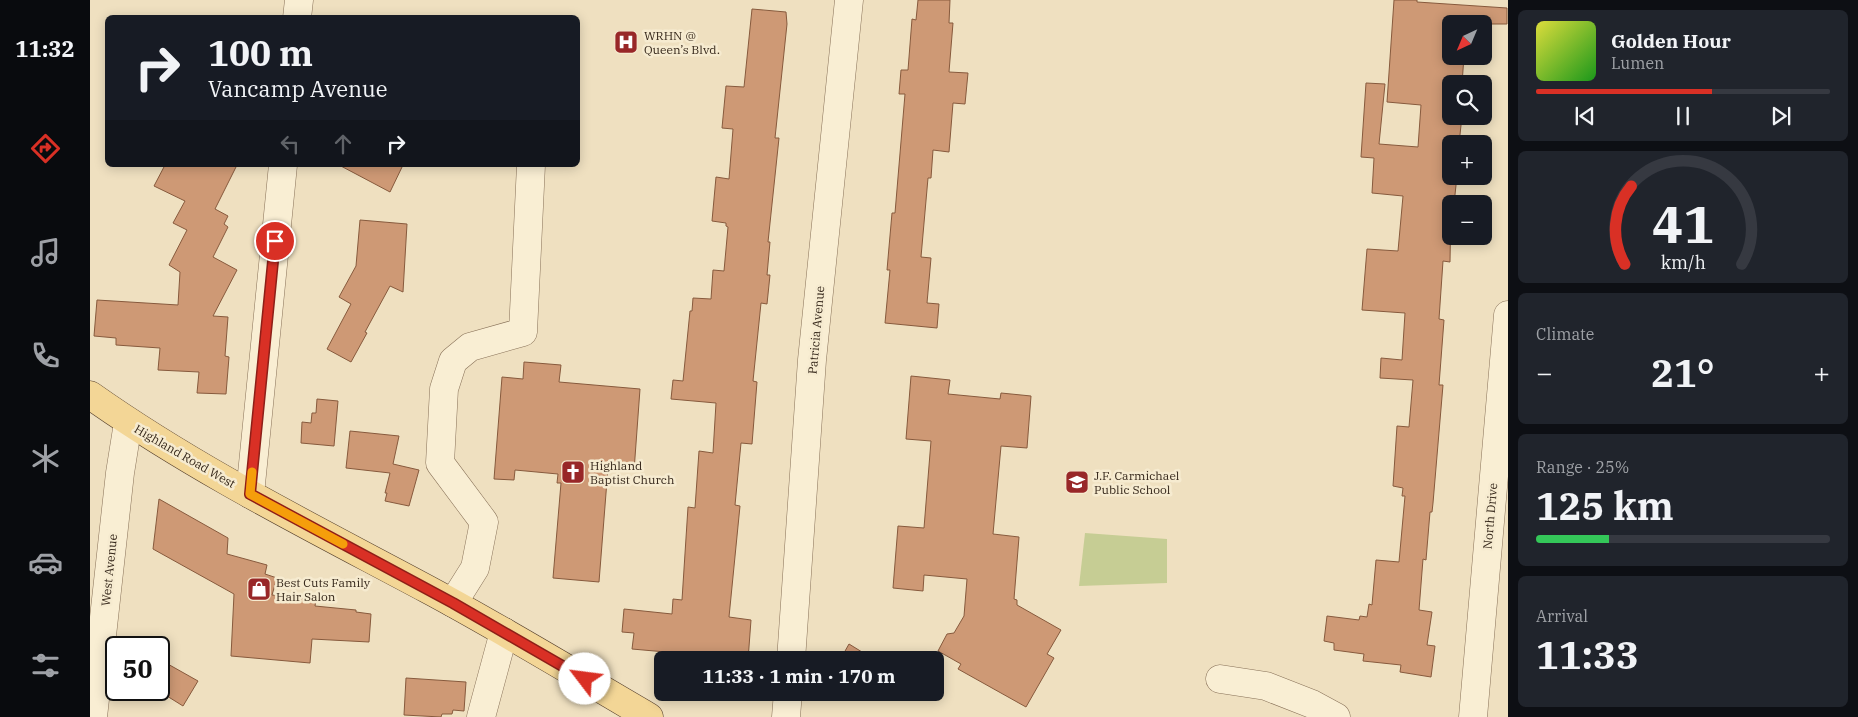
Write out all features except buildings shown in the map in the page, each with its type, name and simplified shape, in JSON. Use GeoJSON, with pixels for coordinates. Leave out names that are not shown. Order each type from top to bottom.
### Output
{"type":"FeatureCollection","features":[{"type":"Feature","properties":{"kind":"main road","name":"Highland Road West"},"geometry":{"type":"LineString","coordinates":[[90,396],[128,423],[250,494],[453,603],[649,717]]}},
{"type":"Feature","properties":{"kind":"street"},"geometry":{"type":"LineString","coordinates":[[297,15],[299,0]]}},
{"type":"Feature","properties":{"kind":"street","name":"Patricia Avenue"},"geometry":{"type":"LineString","coordinates":[[792,651],[812,360],[849,0]]}},
{"type":"Feature","properties":{"kind":"street"},"geometry":{"type":"LineString","coordinates":[[250,494],[283,167]]}},
{"type":"Feature","properties":{"kind":"street"},"geometry":{"type":"LineString","coordinates":[[453,603],[475,568],[484,522],[440,463],[444,389],[453,360],[470,347],[523,332],[531,167]]}},
{"type":"Feature","properties":{"kind":"street","name":"North Drive"},"geometry":{"type":"LineString","coordinates":[[1473,717],[1508,315]]}},
{"type":"Feature","properties":{"kind":"street","name":"West Avenue"},"geometry":{"type":"LineString","coordinates":[[92,715],[120,473],[128,423]]}},
{"type":"Feature","properties":{"kind":"street"},"geometry":{"type":"LineString","coordinates":[[481,717],[504,632]]}},
{"type":"Feature","properties":{"kind":"street"},"geometry":{"type":"LineString","coordinates":[[1220,679],[1266,686],[1312,704],[1336,717]]}},
{"type":"Feature","properties":{"kind":"street"},"geometry":{"type":"LineString","coordinates":[[786,717],[787,701]]}},
{"type":"Feature","properties":{"kind":"green space"},"geometry":{"type":"Polygon","coordinates":[[[1085,533],[1167,539],[1167,583],[1079,586],[1085,533]]]}},
{"type":"Feature","properties":{"kind":"slow traffic"},"geometry":{"type":"LineString","coordinates":[[252,472],[250,494],[343,544]]}},
{"type":"Feature","properties":{"kind":"place","name":"WRHN @ Queen’s Blvd."},"geometry":{"type":"Point","coordinates":[626,42]}},
{"type":"Feature","properties":{"kind":"place","name":"Highland Baptist Church"},"geometry":{"type":"Point","coordinates":[573,472]}},
{"type":"Feature","properties":{"kind":"place","name":"J.F. Carmichael Public School"},"geometry":{"type":"Point","coordinates":[1077,482]}},
{"type":"Feature","properties":{"kind":"place","name":"Best Cuts Family Hair Salon"},"geometry":{"type":"Point","coordinates":[259,589]}},
{"type":"Feature","properties":{"kind":"route"},"geometry":{"type":"LineString","coordinates":[[275,241],[250,494],[453,603],[585,679]]}}]}
